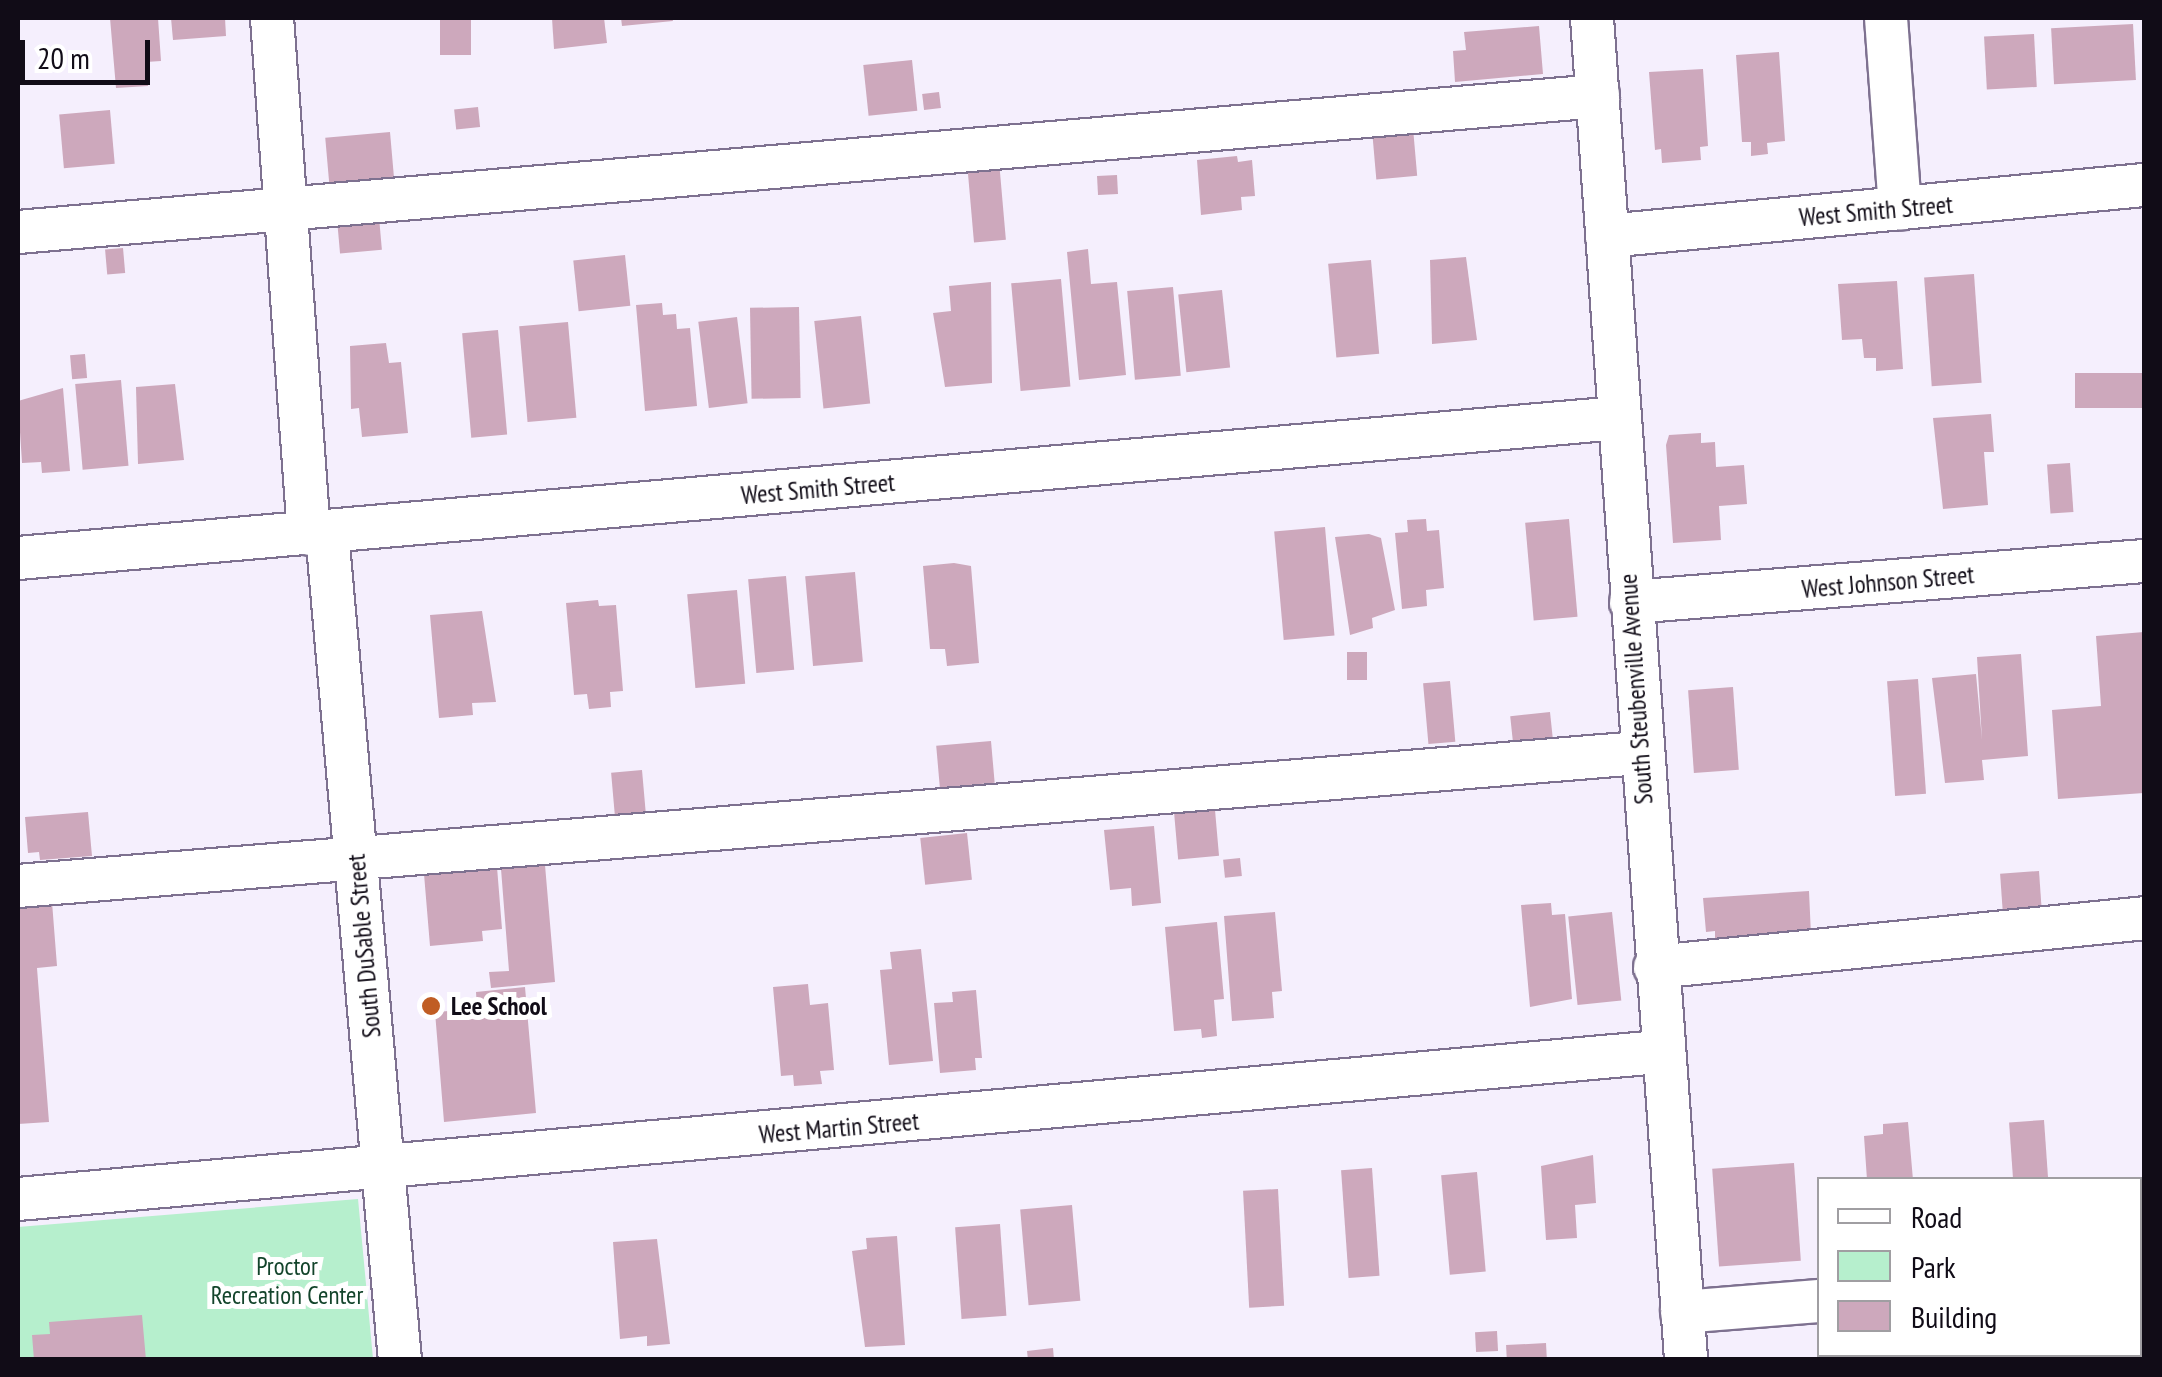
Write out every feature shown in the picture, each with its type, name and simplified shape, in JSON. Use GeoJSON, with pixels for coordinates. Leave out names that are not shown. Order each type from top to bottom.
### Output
{"type":"FeatureCollection","features":[{"type":"Feature","properties":{"kind":"street","name":"South DuSable Street"},"geometry":{"type":"LineString","coordinates":[[272,18],[284,210],[358,861],[400,1360]]}},
{"type":"Feature","properties":{"kind":"street","name":"South Steubenville Avenue"},"geometry":{"type":"LineString","coordinates":[[1592,18],[1660,1052],[1686,1360]]}},
{"type":"Feature","properties":{"kind":"street"},"geometry":{"type":"LineString","coordinates":[[1886,18],[1900,208]]}},
{"type":"Feature","properties":{"kind":"street"},"geometry":{"type":"LineString","coordinates":[[18,232],[1598,96]]}},
{"type":"Feature","properties":{"kind":"street","name":"West Smith Street"},"geometry":{"type":"LineString","coordinates":[[1606,236],[2144,185]]}},
{"type":"Feature","properties":{"kind":"street","name":"West Smith Street"},"geometry":{"type":"LineString","coordinates":[[18,558],[1618,418]]}},
{"type":"Feature","properties":{"kind":"street","name":"West Johnson Street"},"geometry":{"type":"LineString","coordinates":[[1632,602],[2144,561]]}},
{"type":"Feature","properties":{"kind":"street"},"geometry":{"type":"LineString","coordinates":[[18,886],[1640,753]]}},
{"type":"Feature","properties":{"kind":"street"},"geometry":{"type":"LineString","coordinates":[[1655,967],[2144,918]]}},
{"type":"Feature","properties":{"kind":"street","name":"West Martin Street"},"geometry":{"type":"LineString","coordinates":[[18,1199],[382,1170],[1660,1052]]}},
{"type":"Feature","properties":{"kind":"street"},"geometry":{"type":"LineString","coordinates":[[1682,1312],[1817,1301]]}},
{"type":"Feature","properties":{"kind":"green space","name":"Proctor Recreation Center"},"geometry":{"type":"Polygon","coordinates":[[[358,1199],[373,1359],[18,1360],[18,1227],[358,1199]]]}},
{"type":"Feature","properties":{"kind":"building"},"geometry":{"type":"Polygon","coordinates":[[[110,18],[158,18],[161,61],[146,62],[148,86],[116,88],[110,18]]]}},
{"type":"Feature","properties":{"kind":"building"},"geometry":{"type":"Polygon","coordinates":[[[171,18],[225,18],[226,36],[173,40],[171,18]]]}},
{"type":"Feature","properties":{"kind":"building"},"geometry":{"type":"Polygon","coordinates":[[[440,18],[471,18],[471,55],[440,55],[440,18]]]}},
{"type":"Feature","properties":{"kind":"building"},"geometry":{"type":"Polygon","coordinates":[[[552,18],[604,18],[607,43],[554,49],[552,18]]]}},
{"type":"Feature","properties":{"kind":"building"},"geometry":{"type":"Polygon","coordinates":[[[621,18],[672,18],[673,21],[622,26],[621,18]]]}},
{"type":"Feature","properties":{"kind":"building"},"geometry":{"type":"Polygon","coordinates":[[[2133,24],[2136,80],[2054,84],[2051,28],[2133,24]]]}},
{"type":"Feature","properties":{"kind":"building"},"geometry":{"type":"Polygon","coordinates":[[[1539,26],[1543,74],[1455,82],[1453,51],[1466,50],[1464,32],[1539,26]]]}},
{"type":"Feature","properties":{"kind":"building"},"geometry":{"type":"Polygon","coordinates":[[[2034,34],[2037,87],[1987,90],[1984,37],[2034,34]]]}},
{"type":"Feature","properties":{"kind":"building"},"geometry":{"type":"Polygon","coordinates":[[[1779,52],[1785,141],[1767,143],[1768,154],[1751,156],[1751,142],[1742,142],[1736,55],[1779,52]]]}},
{"type":"Feature","properties":{"kind":"building"},"geometry":{"type":"Polygon","coordinates":[[[912,60],[917,111],[869,116],[863,65],[912,60]]]}},
{"type":"Feature","properties":{"kind":"building"},"geometry":{"type":"Polygon","coordinates":[[[1703,69],[1708,146],[1700,147],[1701,160],[1662,163],[1661,149],[1655,150],[1649,72],[1703,69]]]}},
{"type":"Feature","properties":{"kind":"building"},"geometry":{"type":"Polygon","coordinates":[[[939,92],[941,108],[924,110],[922,94],[939,92]]]}},
{"type":"Feature","properties":{"kind":"building"},"geometry":{"type":"Polygon","coordinates":[[[478,107],[480,127],[456,129],[454,110],[478,107]]]}},
{"type":"Feature","properties":{"kind":"building"},"geometry":{"type":"Polygon","coordinates":[[[110,110],[115,164],[64,168],[59,114],[110,110]]]}},
{"type":"Feature","properties":{"kind":"building"},"geometry":{"type":"Polygon","coordinates":[[[1413,128],[1417,176],[1376,179],[1372,132],[1413,128]]]}},
{"type":"Feature","properties":{"kind":"building"},"geometry":{"type":"Polygon","coordinates":[[[390,132],[395,186],[330,191],[325,138],[390,132]]]}},
{"type":"Feature","properties":{"kind":"building"},"geometry":{"type":"Polygon","coordinates":[[[1237,156],[1238,162],[1252,160],[1255,196],[1241,197],[1242,210],[1201,215],[1197,160],[1237,156]]]}},
{"type":"Feature","properties":{"kind":"building"},"geometry":{"type":"Polygon","coordinates":[[[999,161],[1006,240],[974,242],[967,164],[999,161]]]}},
{"type":"Feature","properties":{"kind":"building"},"geometry":{"type":"Polygon","coordinates":[[[1117,175],[1118,194],[1098,195],[1097,176],[1117,175]]]}},
{"type":"Feature","properties":{"kind":"building"},"geometry":{"type":"Polygon","coordinates":[[[379,217],[382,250],[340,254],[337,221],[379,217]]]}},
{"type":"Feature","properties":{"kind":"building"},"geometry":{"type":"Polygon","coordinates":[[[123,248],[125,273],[107,274],[105,250],[123,248]]]}},
{"type":"Feature","properties":{"kind":"building"},"geometry":{"type":"Polygon","coordinates":[[[1088,249],[1091,284],[1117,282],[1126,375],[1079,380],[1067,252],[1088,249]]]}},
{"type":"Feature","properties":{"kind":"building"},"geometry":{"type":"Polygon","coordinates":[[[625,255],[630,306],[579,311],[573,260],[625,255]]]}},
{"type":"Feature","properties":{"kind":"building"},"geometry":{"type":"Polygon","coordinates":[[[1466,257],[1477,340],[1432,344],[1430,260],[1466,257]]]}},
{"type":"Feature","properties":{"kind":"building"},"geometry":{"type":"Polygon","coordinates":[[[1371,260],[1379,354],[1336,357],[1328,264],[1371,260]]]}},
{"type":"Feature","properties":{"kind":"building"},"geometry":{"type":"Polygon","coordinates":[[[1974,274],[1982,383],[1932,386],[1924,277],[1974,274]]]}},
{"type":"Feature","properties":{"kind":"building"},"geometry":{"type":"Polygon","coordinates":[[[1061,279],[1070,387],[1021,391],[1011,283],[1061,279]]]}},
{"type":"Feature","properties":{"kind":"building"},"geometry":{"type":"Polygon","coordinates":[[[1897,281],[1903,369],[1876,371],[1876,358],[1864,358],[1862,339],[1842,340],[1838,284],[1897,281]]]}},
{"type":"Feature","properties":{"kind":"building"},"geometry":{"type":"Polygon","coordinates":[[[991,282],[992,383],[945,387],[933,313],[951,311],[949,286],[991,282]]]}},
{"type":"Feature","properties":{"kind":"building"},"geometry":{"type":"Polygon","coordinates":[[[1173,287],[1181,376],[1135,380],[1127,291],[1173,287]]]}},
{"type":"Feature","properties":{"kind":"building"},"geometry":{"type":"Polygon","coordinates":[[[1222,290],[1230,368],[1186,372],[1178,295],[1222,290]]]}},
{"type":"Feature","properties":{"kind":"building"},"geometry":{"type":"Polygon","coordinates":[[[662,303],[663,315],[676,314],[677,329],[690,328],[697,406],[645,411],[636,305],[662,303]]]}},
{"type":"Feature","properties":{"kind":"building"},"geometry":{"type":"Polygon","coordinates":[[[799,307],[801,398],[752,399],[750,308],[799,307]]]}},
{"type":"Feature","properties":{"kind":"building"},"geometry":{"type":"Polygon","coordinates":[[[861,316],[870,404],[823,408],[814,321],[861,316]]]}},
{"type":"Feature","properties":{"kind":"building"},"geometry":{"type":"Polygon","coordinates":[[[737,317],[748,403],[709,408],[698,322],[737,317]]]}},
{"type":"Feature","properties":{"kind":"building"},"geometry":{"type":"Polygon","coordinates":[[[568,322],[576,418],[528,422],[519,326],[568,322]]]}},
{"type":"Feature","properties":{"kind":"building"},"geometry":{"type":"Polygon","coordinates":[[[498,330],[507,435],[471,438],[462,333],[498,330]]]}},
{"type":"Feature","properties":{"kind":"building"},"geometry":{"type":"Polygon","coordinates":[[[386,343],[389,363],[401,362],[408,433],[362,437],[359,408],[351,409],[350,346],[386,343]]]}},
{"type":"Feature","properties":{"kind":"building"},"geometry":{"type":"Polygon","coordinates":[[[85,354],[87,378],[72,379],[70,355],[85,354]]]}},
{"type":"Feature","properties":{"kind":"building"},"geometry":{"type":"Polygon","coordinates":[[[2075,373],[2144,373],[2144,408],[2075,408],[2075,373]]]}},
{"type":"Feature","properties":{"kind":"building"},"geometry":{"type":"Polygon","coordinates":[[[121,380],[128,466],[83,470],[75,384],[121,380]]]}},
{"type":"Feature","properties":{"kind":"building"},"geometry":{"type":"Polygon","coordinates":[[[175,384],[184,460],[138,464],[136,387],[175,384]]]}},
{"type":"Feature","properties":{"kind":"building"},"geometry":{"type":"Polygon","coordinates":[[[63,388],[70,471],[42,473],[41,462],[22,463],[18,401],[63,388]]]}},
{"type":"Feature","properties":{"kind":"building"},"geometry":{"type":"Polygon","coordinates":[[[1991,414],[1994,452],[1984,452],[1988,505],[1943,509],[1933,418],[1991,414]]]}},
{"type":"Feature","properties":{"kind":"building"},"geometry":{"type":"Polygon","coordinates":[[[1701,433],[1701,443],[1715,442],[1716,467],[1744,465],[1747,504],[1719,506],[1721,540],[1673,543],[1666,445],[1669,435],[1701,433]]]}},
{"type":"Feature","properties":{"kind":"building"},"geometry":{"type":"Polygon","coordinates":[[[2070,463],[2073,512],[2050,513],[2047,465],[2070,463]]]}},
{"type":"Feature","properties":{"kind":"building"},"geometry":{"type":"Polygon","coordinates":[[[1426,519],[1427,531],[1439,530],[1444,588],[1426,590],[1427,606],[1402,609],[1395,533],[1408,532],[1407,520],[1426,519]]]}},
{"type":"Feature","properties":{"kind":"building"},"geometry":{"type":"Polygon","coordinates":[[[1569,519],[1578,617],[1534,620],[1525,523],[1569,519]]]}},
{"type":"Feature","properties":{"kind":"building"},"geometry":{"type":"Polygon","coordinates":[[[1325,527],[1334,636],[1284,640],[1274,531],[1325,527]]]}},
{"type":"Feature","properties":{"kind":"building"},"geometry":{"type":"Polygon","coordinates":[[[1369,534],[1381,538],[1395,610],[1372,618],[1373,628],[1350,635],[1335,537],[1369,534]]]}},
{"type":"Feature","properties":{"kind":"building"},"geometry":{"type":"Polygon","coordinates":[[[923,566],[971,566],[979,663],[947,666],[945,649],[930,649],[923,566]]]}},
{"type":"Feature","properties":{"kind":"building"},"geometry":{"type":"Polygon","coordinates":[[[855,572],[863,662],[813,666],[805,576],[855,572]]]}},
{"type":"Feature","properties":{"kind":"building"},"geometry":{"type":"Polygon","coordinates":[[[786,576],[794,670],[756,673],[748,579],[786,576]]]}},
{"type":"Feature","properties":{"kind":"building"},"geometry":{"type":"Polygon","coordinates":[[[737,590],[745,684],[695,688],[687,594],[737,590]]]}},
{"type":"Feature","properties":{"kind":"building"},"geometry":{"type":"Polygon","coordinates":[[[598,600],[599,606],[616,605],[623,691],[610,692],[611,707],[589,709],[587,694],[574,695],[566,603],[598,600]]]}},
{"type":"Feature","properties":{"kind":"building"},"geometry":{"type":"Polygon","coordinates":[[[482,611],[496,702],[472,703],[473,715],[439,718],[430,615],[482,611]]]}},
{"type":"Feature","properties":{"kind":"building"},"geometry":{"type":"Polygon","coordinates":[[[2144,632],[2144,793],[2058,799],[2052,710],[2101,706],[2096,636],[2144,632]]]}},
{"type":"Feature","properties":{"kind":"building"},"geometry":{"type":"Polygon","coordinates":[[[1347,652],[1367,652],[1367,680],[1347,680],[1347,652]]]}},
{"type":"Feature","properties":{"kind":"building"},"geometry":{"type":"Polygon","coordinates":[[[2021,654],[2028,756],[1982,760],[1984,780],[1945,783],[1932,678],[1976,674],[1982,740],[1977,657],[2021,654]]]}},
{"type":"Feature","properties":{"kind":"building"},"geometry":{"type":"Polygon","coordinates":[[[1918,679],[1926,794],[1895,796],[1887,681],[1918,679]]]}},
{"type":"Feature","properties":{"kind":"building"},"geometry":{"type":"Polygon","coordinates":[[[1450,681],[1455,742],[1428,744],[1423,683],[1450,681]]]}},
{"type":"Feature","properties":{"kind":"building"},"geometry":{"type":"Polygon","coordinates":[[[1733,687],[1739,770],[1694,773],[1688,690],[1733,687]]]}},
{"type":"Feature","properties":{"kind":"building"},"geometry":{"type":"Polygon","coordinates":[[[1550,712],[1553,741],[1513,745],[1510,716],[1550,712]]]}},
{"type":"Feature","properties":{"kind":"building"},"geometry":{"type":"Polygon","coordinates":[[[991,741],[995,783],[940,788],[936,746],[991,741]]]}},
{"type":"Feature","properties":{"kind":"building"},"geometry":{"type":"Polygon","coordinates":[[[642,770],[646,812],[615,815],[611,773],[642,770]]]}},
{"type":"Feature","properties":{"kind":"building"},"geometry":{"type":"Polygon","coordinates":[[[1215,810],[1219,856],[1178,859],[1174,814],[1215,810]]]}},
{"type":"Feature","properties":{"kind":"building"},"geometry":{"type":"Polygon","coordinates":[[[88,812],[92,856],[40,860],[39,852],[28,853],[25,817],[88,812]]]}},
{"type":"Feature","properties":{"kind":"building"},"geometry":{"type":"Polygon","coordinates":[[[1154,826],[1161,903],[1132,906],[1131,888],[1110,890],[1104,830],[1154,826]]]}},
{"type":"Feature","properties":{"kind":"building"},"geometry":{"type":"Polygon","coordinates":[[[967,833],[972,880],[925,885],[920,838],[967,833]]]}},
{"type":"Feature","properties":{"kind":"building"},"geometry":{"type":"Polygon","coordinates":[[[1240,858],[1242,876],[1225,878],[1223,860],[1240,858]]]}},
{"type":"Feature","properties":{"kind":"building"},"geometry":{"type":"Polygon","coordinates":[[[545,865],[555,982],[491,988],[489,972],[509,971],[501,869],[545,865]]]}},
{"type":"Feature","properties":{"kind":"building"},"geometry":{"type":"Polygon","coordinates":[[[497,867],[502,929],[482,931],[483,941],[430,946],[424,874],[497,867]]]}},
{"type":"Feature","properties":{"kind":"building"},"geometry":{"type":"Polygon","coordinates":[[[2039,871],[2042,914],[2003,917],[2000,874],[2039,871]]]}},
{"type":"Feature","properties":{"kind":"building"},"geometry":{"type":"Polygon","coordinates":[[[1809,891],[1811,935],[1715,942],[1715,931],[1706,932],[1703,898],[1809,891]]]}},
{"type":"Feature","properties":{"kind":"building"},"geometry":{"type":"Polygon","coordinates":[[[52,902],[57,966],[37,968],[49,1122],[18,1124],[18,905],[52,902]]]}},
{"type":"Feature","properties":{"kind":"building"},"geometry":{"type":"Polygon","coordinates":[[[1551,903],[1552,915],[1565,914],[1572,999],[1530,1007],[1521,905],[1551,903]]]}},
{"type":"Feature","properties":{"kind":"building"},"geometry":{"type":"Polygon","coordinates":[[[1275,912],[1282,991],[1272,992],[1274,1018],[1232,1021],[1224,916],[1275,912]]]}},
{"type":"Feature","properties":{"kind":"building"},"geometry":{"type":"Polygon","coordinates":[[[1612,912],[1621,1001],[1578,1005],[1568,917],[1612,912]]]}},
{"type":"Feature","properties":{"kind":"building"},"geometry":{"type":"Polygon","coordinates":[[[1217,922],[1224,999],[1214,1000],[1217,1036],[1202,1038],[1201,1029],[1174,1031],[1165,927],[1217,922]]]}},
{"type":"Feature","properties":{"kind":"building"},"geometry":{"type":"Polygon","coordinates":[[[921,949],[933,1061],[889,1065],[880,970],[892,969],[890,952],[921,949]]]}},
{"type":"Feature","properties":{"kind":"building"},"geometry":{"type":"Polygon","coordinates":[[[808,984],[810,1005],[828,1003],[834,1070],[820,1071],[822,1084],[794,1086],[793,1075],[781,1076],[773,987],[808,984]]]}},
{"type":"Feature","properties":{"kind":"building"},"geometry":{"type":"Polygon","coordinates":[[[525,987],[536,1113],[444,1122],[435,1012],[477,1009],[476,992],[525,987]]]}},
{"type":"Feature","properties":{"kind":"building"},"geometry":{"type":"Polygon","coordinates":[[[976,990],[982,1058],[975,1058],[976,1070],[940,1073],[934,1003],[953,1002],[952,992],[976,990]]]}},
{"type":"Feature","properties":{"kind":"building"},"geometry":{"type":"Polygon","coordinates":[[[2044,1120],[2048,1177],[2013,1177],[2009,1122],[2044,1120]]]}},
{"type":"Feature","properties":{"kind":"building"},"geometry":{"type":"Polygon","coordinates":[[[1908,1122],[1913,1177],[1867,1177],[1864,1136],[1883,1134],[1883,1124],[1908,1122]]]}},
{"type":"Feature","properties":{"kind":"building"},"geometry":{"type":"Polygon","coordinates":[[[1593,1155],[1596,1203],[1575,1205],[1577,1238],[1546,1240],[1541,1166],[1593,1155]]]}},
{"type":"Feature","properties":{"kind":"building"},"geometry":{"type":"Polygon","coordinates":[[[1794,1163],[1801,1261],[1719,1266],[1712,1169],[1794,1163]]]}},
{"type":"Feature","properties":{"kind":"building"},"geometry":{"type":"Polygon","coordinates":[[[1372,1168],[1380,1276],[1349,1278],[1341,1170],[1372,1168]]]}},
{"type":"Feature","properties":{"kind":"building"},"geometry":{"type":"Polygon","coordinates":[[[1477,1172],[1486,1272],[1450,1275],[1441,1175],[1477,1172]]]}},
{"type":"Feature","properties":{"kind":"building"},"geometry":{"type":"Polygon","coordinates":[[[1278,1189],[1284,1306],[1249,1308],[1243,1191],[1278,1189]]]}},
{"type":"Feature","properties":{"kind":"building"},"geometry":{"type":"Polygon","coordinates":[[[1072,1205],[1080,1301],[1029,1305],[1020,1210],[1072,1205]]]}},
{"type":"Feature","properties":{"kind":"building"},"geometry":{"type":"Polygon","coordinates":[[[1000,1224],[1006,1316],[962,1319],[955,1227],[1000,1224]]]}},
{"type":"Feature","properties":{"kind":"building"},"geometry":{"type":"Polygon","coordinates":[[[897,1236],[905,1345],[865,1347],[852,1251],[867,1249],[866,1238],[897,1236]]]}},
{"type":"Feature","properties":{"kind":"building"},"geometry":{"type":"Polygon","coordinates":[[[657,1239],[670,1344],[647,1346],[647,1336],[620,1339],[613,1242],[657,1239]]]}},
{"type":"Feature","properties":{"kind":"building"},"geometry":{"type":"Polygon","coordinates":[[[142,1315],[146,1360],[34,1360],[32,1335],[50,1334],[49,1322],[142,1315]]]}},
{"type":"Feature","properties":{"kind":"building"},"geometry":{"type":"Polygon","coordinates":[[[1497,1331],[1498,1351],[1476,1352],[1475,1332],[1497,1331]]]}},
{"type":"Feature","properties":{"kind":"building"},"geometry":{"type":"Polygon","coordinates":[[[1546,1343],[1547,1360],[1507,1360],[1506,1345],[1546,1343]]]}},
{"type":"Feature","properties":{"kind":"building"},"geometry":{"type":"Polygon","coordinates":[[[1053,1348],[1054,1360],[1028,1360],[1027,1351],[1053,1348]]]}},
{"type":"Feature","properties":{"kind":"place","name":"Lee School"},"geometry":{"type":"Point","coordinates":[431,1006]}}]}
